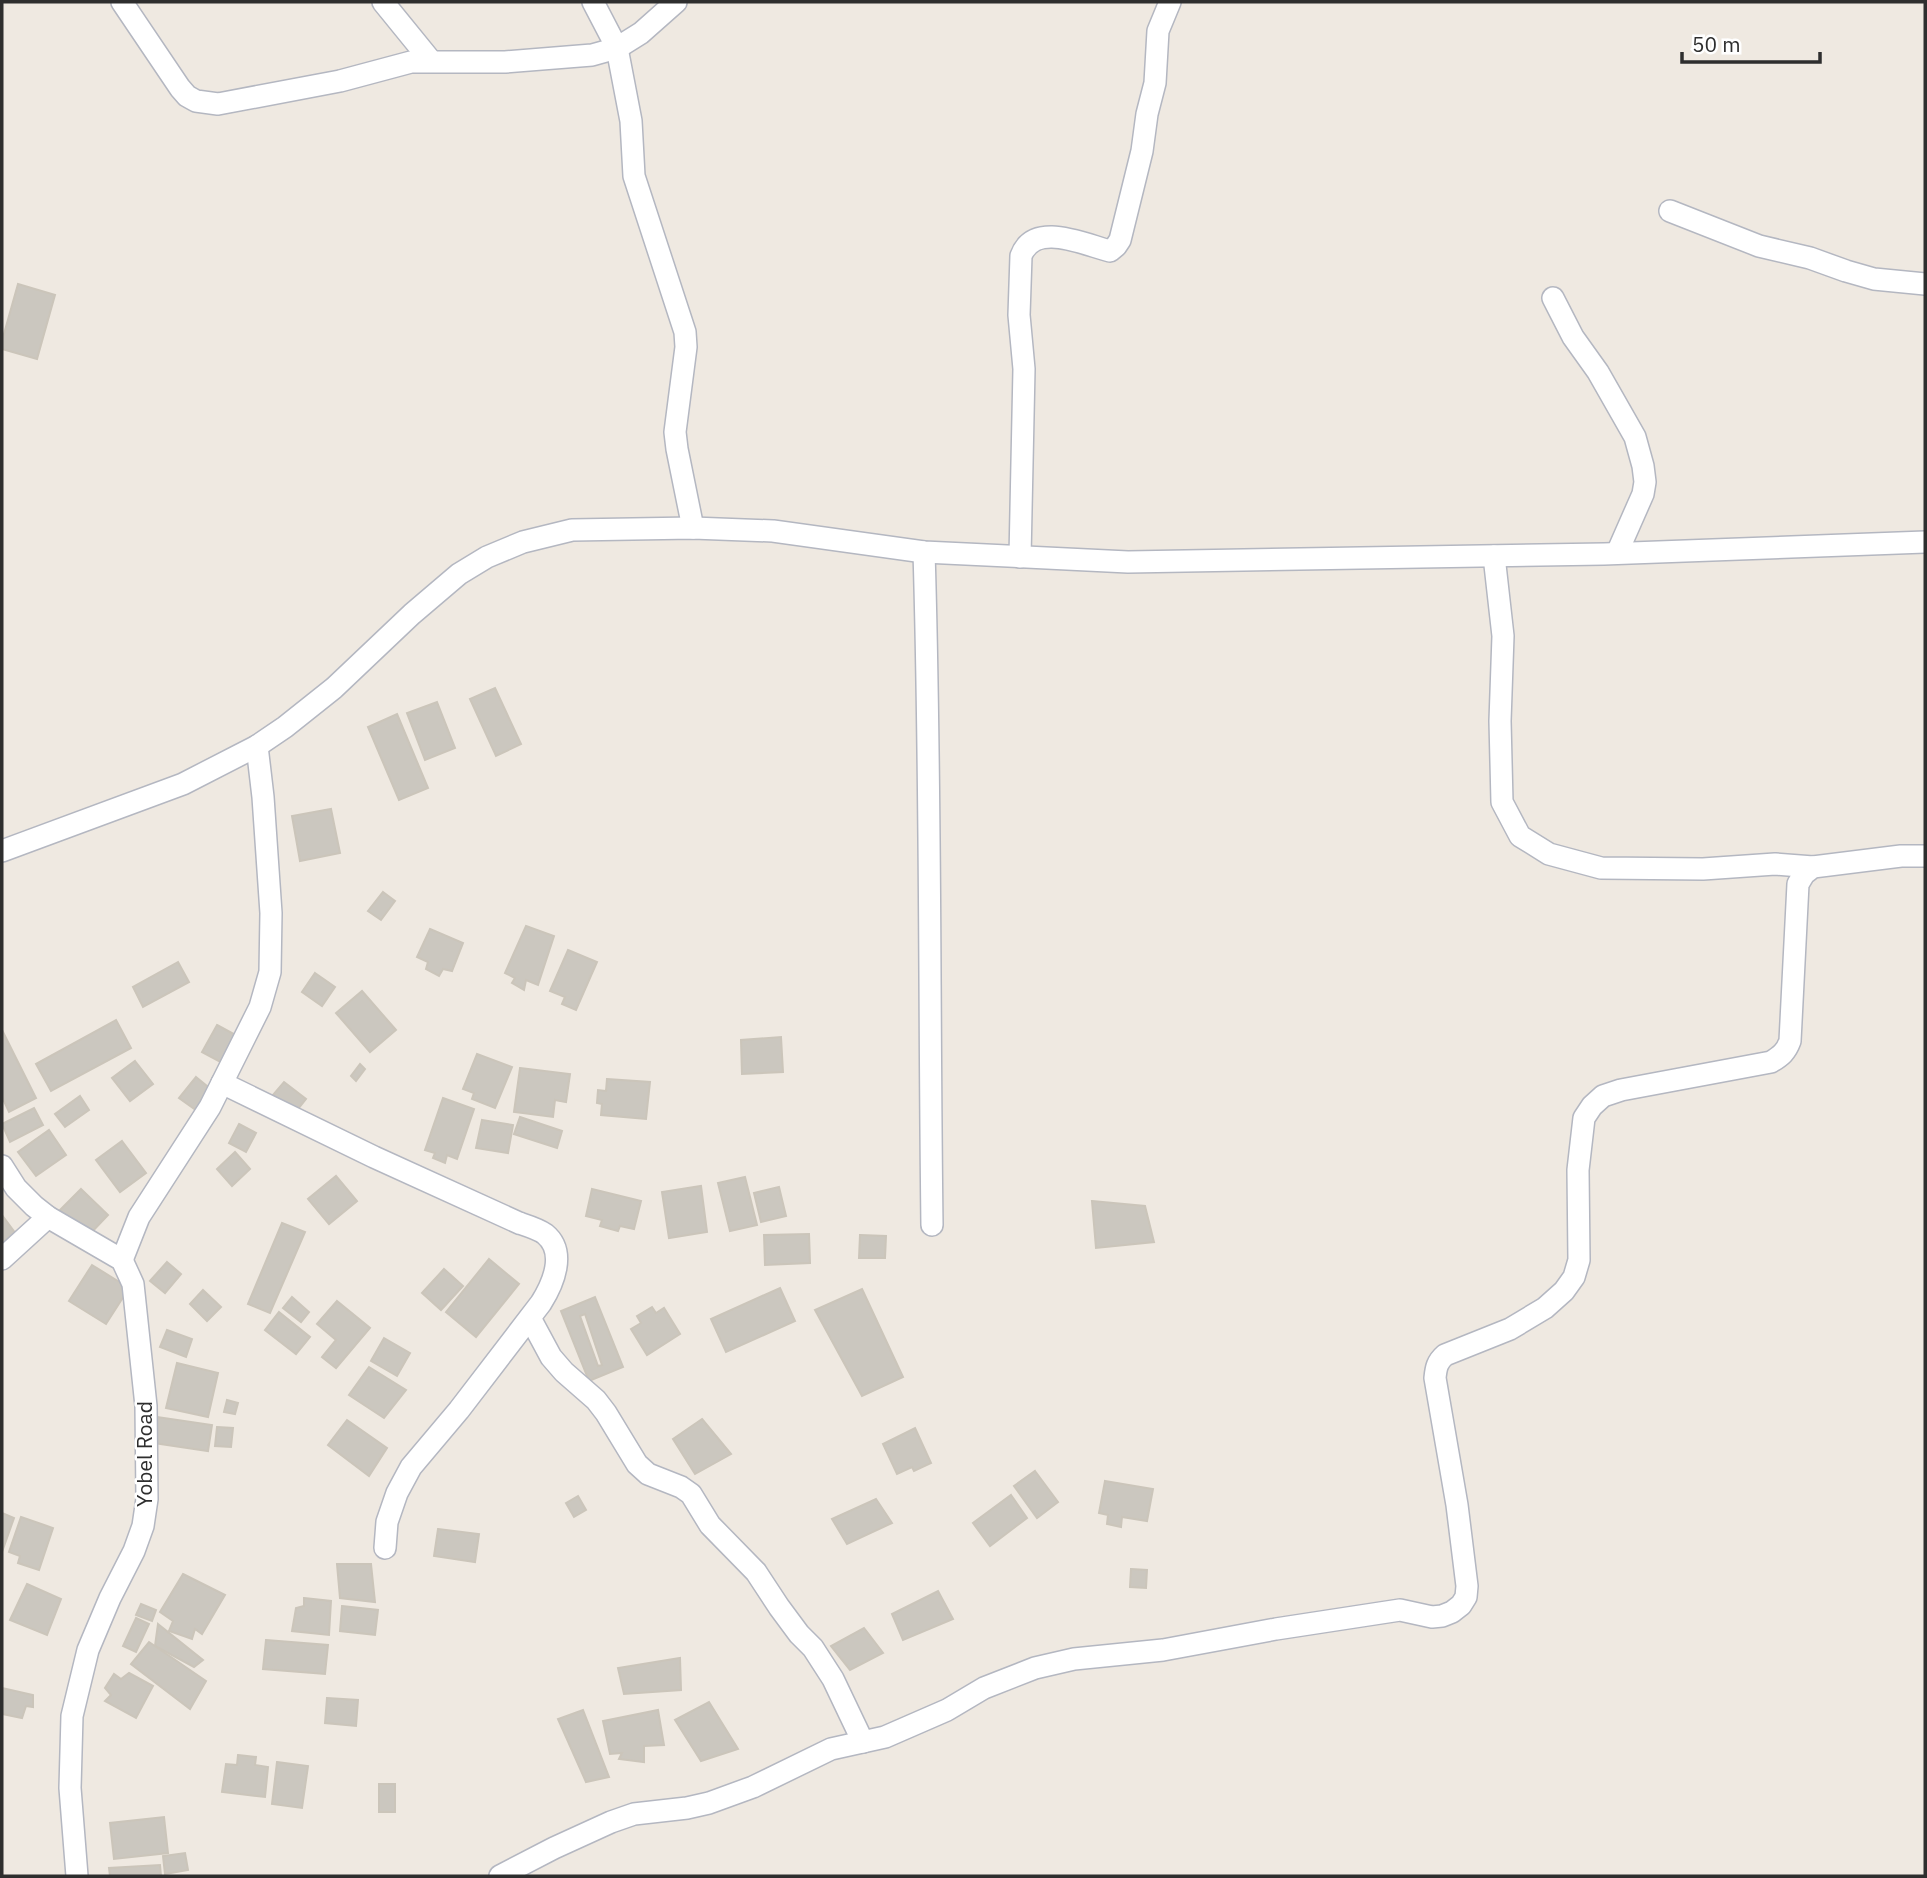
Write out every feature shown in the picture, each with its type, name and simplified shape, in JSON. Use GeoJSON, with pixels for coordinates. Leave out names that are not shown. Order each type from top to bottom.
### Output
{"type":"FeatureCollection","features":[{"type":"Feature","properties":{"kind":"street"},"geometry":{"type":"LineString","coordinates":[[122,2],[180,88],[196,101],[218,104],[340,81],[411,62],[505,62],[592,55],[617,48],[642,33],[676,2]]}},
{"type":"Feature","properties":{"kind":"street"},"geometry":{"type":"LineString","coordinates":[[383,2],[431,61]]}},
{"type":"Feature","properties":{"kind":"street"},"geometry":{"type":"LineString","coordinates":[[593,2],[617,48],[631,121],[634,176],[685,332],[686,347],[675,432],[693,528]]}},
{"type":"Feature","properties":{"kind":"street"},"geometry":{"type":"LineString","coordinates":[[1020,557],[1024,369],[1019,315],[1021,256],[1029,242],[1038,238],[1051,236],[1110,251],[1120,240],[1142,151],[1155,83],[1158,31],[1170,2]]}},
{"type":"Feature","properties":{"kind":"street"},"geometry":{"type":"LineString","coordinates":[[1670,211],[1759,246],[1810,258],[1864,276],[1925,284]]}},
{"type":"Feature","properties":{"kind":"street"},"geometry":{"type":"LineString","coordinates":[[1553,298],[1573,337],[1598,372],[1635,437],[1643,466],[1643,494],[1617,553]]}},
{"type":"Feature","properties":{"kind":"street"},"geometry":{"type":"LineString","coordinates":[[2,851],[183,784],[257,746],[334,688],[412,614],[459,574],[487,557],[523,542],[572,530],[693,528],[773,531],[924,552],[1128,562],[1617,553],[1925,542]]}},
{"type":"Feature","properties":{"kind":"street"},"geometry":{"type":"LineString","coordinates":[[924,552],[929,705],[932,1224]]}},
{"type":"Feature","properties":{"kind":"street"},"geometry":{"type":"LineString","coordinates":[[1494,556],[1503,636],[1500,721],[1502,802],[1520,836],[1549,854],[1601,868],[1703,869],[1775,864],[1813,867],[1901,856],[1925,856]]}},
{"type":"Feature","properties":{"kind":"street"},"geometry":{"type":"LineString","coordinates":[[2,1166],[16,1188],[48,1217],[122,1260],[139,1217],[211,1107],[260,1007],[270,972],[271,913],[257,746]]}},
{"type":"Feature","properties":{"kind":"street"},"geometry":{"type":"LineString","coordinates":[[500,1876],[611,1822],[634,1814],[709,1803],[753,1787],[823,1752],[886,1737],[947,1710],[984,1688],[1035,1668],[1074,1659],[1163,1650],[1400,1610],[1432,1616],[1452,1612],[1466,1597],[1467,1586],[1457,1505],[1435,1378],[1439,1360],[1445,1355],[1510,1329],[1545,1308],[1564,1291],[1574,1276],[1580,1260],[1578,1170],[1584,1118],[1603,1096],[1621,1090],[1771,1062],[1787,1050],[1790,1041],[1798,884],[1804,874],[1813,867]]}},
{"type":"Feature","properties":{"kind":"street"},"geometry":{"type":"LineString","coordinates":[[222,1083],[386,1162],[543,1232],[555,1247],[555,1273],[551,1287],[459,1410],[411,1466],[397,1493],[387,1522],[385,1548]]}},
{"type":"Feature","properties":{"kind":"street"},"geometry":{"type":"LineString","coordinates":[[2,1259],[48,1217]]}},
{"type":"Feature","properties":{"kind":"street","name":"Yobel Road"},"geometry":{"type":"LineString","coordinates":[[77,1876],[71,1788],[72,1717],[88,1650],[134,1551],[143,1526],[147,1499],[145,1394],[133,1284],[122,1260]]}},
{"type":"Feature","properties":{"kind":"street"},"geometry":{"type":"LineString","coordinates":[[530,1318],[551,1357],[596,1400],[637,1464],[648,1474],[681,1487],[691,1494],[710,1525],[756,1572],[834,1679],[863,1742]]}},
{"type":"Feature","properties":{"kind":"building"},"geometry":{"type":"Polygon","coordinates":[[[18,284],[55,295],[37,359],[2,349],[18,284]]]}},
{"type":"Feature","properties":{"kind":"building"},"geometry":{"type":"Polygon","coordinates":[[[495,688],[521,744],[496,756],[470,699],[495,688]]]}},
{"type":"Feature","properties":{"kind":"building"},"geometry":{"type":"Polygon","coordinates":[[[437,702],[455,748],[425,760],[407,713],[437,702]]]}},
{"type":"Feature","properties":{"kind":"building"},"geometry":{"type":"Polygon","coordinates":[[[397,714],[428,788],[399,800],[368,727],[397,714]]]}},
{"type":"Feature","properties":{"kind":"building"},"geometry":{"type":"Polygon","coordinates":[[[331,809],[340,853],[300,861],[292,816],[331,809]]]}},
{"type":"Feature","properties":{"kind":"building"},"geometry":{"type":"Polygon","coordinates":[[[383,892],[395,901],[381,920],[368,911],[383,892]]]}},
{"type":"Feature","properties":{"kind":"building"},"geometry":{"type":"Polygon","coordinates":[[[526,926],[554,936],[538,985],[526,980],[524,990],[512,983],[515,978],[505,973],[526,926]]]}},
{"type":"Feature","properties":{"kind":"building"},"geometry":{"type":"Polygon","coordinates":[[[430,929],[463,943],[452,971],[443,969],[439,976],[426,969],[428,962],[417,957],[430,929]]]}},
{"type":"Feature","properties":{"kind":"building"},"geometry":{"type":"Polygon","coordinates":[[[568,950],[597,962],[576,1010],[562,1004],[565,997],[550,991],[568,950]]]}},
{"type":"Feature","properties":{"kind":"building"},"geometry":{"type":"Polygon","coordinates":[[[178,962],[189,982],[143,1007],[133,987],[178,962]]]}},
{"type":"Feature","properties":{"kind":"building"},"geometry":{"type":"Polygon","coordinates":[[[315,973],[335,987],[322,1006],[302,992],[315,973]]]}},
{"type":"Feature","properties":{"kind":"building"},"geometry":{"type":"Polygon","coordinates":[[[362,991],[396,1030],[370,1052],[336,1013],[362,991]]]}},
{"type":"Feature","properties":{"kind":"building"},"geometry":{"type":"Polygon","coordinates":[[[116,1020],[131,1048],[51,1091],[36,1064],[116,1020]]]}},
{"type":"Feature","properties":{"kind":"building"},"geometry":{"type":"Polygon","coordinates":[[[217,1025],[241,1038],[226,1065],[202,1052],[217,1025]]]}},
{"type":"Feature","properties":{"kind":"building"},"geometry":{"type":"Polygon","coordinates":[[[2,1030],[36,1098],[9,1112],[2,1097],[2,1030]]]}},
{"type":"Feature","properties":{"kind":"building"},"geometry":{"type":"Polygon","coordinates":[[[781,1037],[783,1072],[742,1074],[741,1040],[781,1037]]]}},
{"type":"Feature","properties":{"kind":"building"},"geometry":{"type":"Polygon","coordinates":[[[477,1054],[512,1067],[495,1108],[472,1099],[474,1093],[463,1089],[477,1054]]]}},
{"type":"Feature","properties":{"kind":"building"},"geometry":{"type":"Polygon","coordinates":[[[135,1061],[153,1084],[130,1101],[112,1078],[135,1061]]]}},
{"type":"Feature","properties":{"kind":"building"},"geometry":{"type":"Polygon","coordinates":[[[360,1064],[365,1069],[356,1081],[351,1076],[360,1064]]]}},
{"type":"Feature","properties":{"kind":"building"},"geometry":{"type":"Polygon","coordinates":[[[520,1068],[570,1074],[566,1102],[555,1100],[553,1117],[514,1112],[520,1068]]]}},
{"type":"Feature","properties":{"kind":"building"},"geometry":{"type":"Polygon","coordinates":[[[196,1077],[213,1091],[197,1111],[179,1098],[196,1077]]]}},
{"type":"Feature","properties":{"kind":"building"},"geometry":{"type":"Polygon","coordinates":[[[607,1079],[650,1082],[646,1119],[601,1115],[602,1104],[597,1103],[598,1090],[606,1091],[607,1079]]]}},
{"type":"Feature","properties":{"kind":"building"},"geometry":{"type":"Polygon","coordinates":[[[284,1082],[306,1099],[294,1114],[272,1096],[284,1082]]]}},
{"type":"Feature","properties":{"kind":"building"},"geometry":{"type":"Polygon","coordinates":[[[80,1096],[89,1110],[65,1127],[55,1114],[80,1096]]]}},
{"type":"Feature","properties":{"kind":"building"},"geometry":{"type":"Polygon","coordinates":[[[443,1098],[474,1109],[457,1159],[447,1155],[445,1163],[433,1158],[435,1153],[425,1150],[443,1098]]]}},
{"type":"Feature","properties":{"kind":"building"},"geometry":{"type":"Polygon","coordinates":[[[34,1108],[43,1125],[10,1142],[2,1124],[34,1108]]]}},
{"type":"Feature","properties":{"kind":"building"},"geometry":{"type":"Polygon","coordinates":[[[520,1117],[562,1131],[557,1148],[514,1134],[520,1117]]]}},
{"type":"Feature","properties":{"kind":"building"},"geometry":{"type":"Polygon","coordinates":[[[482,1120],[513,1125],[508,1153],[476,1148],[482,1120]]]}},
{"type":"Feature","properties":{"kind":"building"},"geometry":{"type":"Polygon","coordinates":[[[239,1124],[256,1133],[246,1152],[229,1143],[239,1124]]]}},
{"type":"Feature","properties":{"kind":"building"},"geometry":{"type":"Polygon","coordinates":[[[49,1130],[66,1155],[36,1176],[18,1152],[49,1130]]]}},
{"type":"Feature","properties":{"kind":"building"},"geometry":{"type":"Polygon","coordinates":[[[122,1141],[146,1173],[120,1192],[96,1160],[122,1141]]]}},
{"type":"Feature","properties":{"kind":"building"},"geometry":{"type":"Polygon","coordinates":[[[235,1152],[250,1169],[232,1186],[217,1169],[235,1152]]]}},
{"type":"Feature","properties":{"kind":"building"},"geometry":{"type":"Polygon","coordinates":[[[336,1176],[357,1201],[329,1224],[308,1199],[336,1176]]]}},
{"type":"Feature","properties":{"kind":"building"},"geometry":{"type":"Polygon","coordinates":[[[745,1177],[757,1225],[730,1231],[718,1183],[745,1177]]]}},
{"type":"Feature","properties":{"kind":"building"},"geometry":{"type":"Polygon","coordinates":[[[701,1186],[707,1232],[669,1238],[662,1192],[701,1186]]]}},
{"type":"Feature","properties":{"kind":"building"},"geometry":{"type":"Polygon","coordinates":[[[779,1187],[786,1216],[761,1222],[754,1193],[779,1187]]]}},
{"type":"Feature","properties":{"kind":"building"},"geometry":{"type":"Polygon","coordinates":[[[81,1189],[108,1215],[87,1237],[60,1210],[81,1189]]]}},
{"type":"Feature","properties":{"kind":"building"},"geometry":{"type":"Polygon","coordinates":[[[592,1189],[641,1201],[634,1229],[620,1226],[618,1231],[600,1226],[602,1220],[586,1216],[592,1189]]]}},
{"type":"Feature","properties":{"kind":"building"},"geometry":{"type":"Polygon","coordinates":[[[1092,1201],[1145,1206],[1154,1242],[1096,1248],[1092,1201]]]}},
{"type":"Feature","properties":{"kind":"building"},"geometry":{"type":"Polygon","coordinates":[[[2,1215],[16,1234],[2,1244],[2,1215]]]}},
{"type":"Feature","properties":{"kind":"building"},"geometry":{"type":"Polygon","coordinates":[[[282,1223],[305,1232],[270,1313],[248,1304],[282,1223]]]}},
{"type":"Feature","properties":{"kind":"building"},"geometry":{"type":"Polygon","coordinates":[[[809,1234],[810,1263],[765,1265],[764,1235],[809,1234]]]}},
{"type":"Feature","properties":{"kind":"building"},"geometry":{"type":"Polygon","coordinates":[[[860,1235],[886,1236],[885,1258],[859,1258],[860,1235]]]}},
{"type":"Feature","properties":{"kind":"building"},"geometry":{"type":"Polygon","coordinates":[[[489,1259],[519,1284],[476,1337],[446,1312],[489,1259]]]}},
{"type":"Feature","properties":{"kind":"building"},"geometry":{"type":"Polygon","coordinates":[[[167,1262],[181,1274],[165,1293],[150,1281],[167,1262]]]}},
{"type":"Feature","properties":{"kind":"building"},"geometry":{"type":"Polygon","coordinates":[[[92,1265],[129,1288],[106,1324],[69,1301],[92,1265]]]}},
{"type":"Feature","properties":{"kind":"building"},"geometry":{"type":"Polygon","coordinates":[[[444,1269],[463,1286],[441,1310],[422,1293],[444,1269]]]}},
{"type":"Feature","properties":{"kind":"building"},"geometry":{"type":"Polygon","coordinates":[[[780,1288],[795,1321],[726,1352],[711,1319],[780,1288]]]}},
{"type":"Feature","properties":{"kind":"building"},"geometry":{"type":"Polygon","coordinates":[[[862,1289],[903,1377],[862,1396],[815,1310],[862,1289]]]}},
{"type":"Feature","properties":{"kind":"building"},"geometry":{"type":"Polygon","coordinates":[[[203,1290],[221,1307],[207,1321],[190,1304],[203,1290]]]}},
{"type":"Feature","properties":{"kind":"building"},"geometry":{"type":"Polygon","coordinates":[[[292,1297],[309,1312],[301,1322],[283,1308],[292,1297]]]}},
{"type":"Feature","properties":{"kind":"building"},"geometry":{"type":"Polygon","coordinates":[[[595,1297],[623,1367],[589,1381],[561,1311],[595,1297]],[[585,1314],[580,1316],[598,1366],[602,1365],[585,1314]]]}},
{"type":"Feature","properties":{"kind":"building"},"geometry":{"type":"Polygon","coordinates":[[[337,1301],[370,1328],[336,1368],[322,1357],[336,1340],[317,1324],[337,1301]]]}},
{"type":"Feature","properties":{"kind":"building"},"geometry":{"type":"Polygon","coordinates":[[[652,1307],[656,1313],[664,1308],[680,1334],[647,1355],[631,1329],[641,1323],[637,1316],[652,1307]]]}},
{"type":"Feature","properties":{"kind":"building"},"geometry":{"type":"Polygon","coordinates":[[[279,1312],[310,1337],[296,1354],[265,1330],[279,1312]]]}},
{"type":"Feature","properties":{"kind":"building"},"geometry":{"type":"Polygon","coordinates":[[[167,1330],[192,1339],[186,1357],[160,1347],[167,1330]]]}},
{"type":"Feature","properties":{"kind":"building"},"geometry":{"type":"Polygon","coordinates":[[[384,1338],[410,1353],[397,1376],[371,1361],[384,1338]]]}},
{"type":"Feature","properties":{"kind":"building"},"geometry":{"type":"Polygon","coordinates":[[[177,1363],[218,1373],[208,1417],[166,1408],[177,1363]]]}},
{"type":"Feature","properties":{"kind":"building"},"geometry":{"type":"Polygon","coordinates":[[[369,1367],[406,1390],[384,1418],[349,1395],[369,1367]]]}},
{"type":"Feature","properties":{"kind":"building"},"geometry":{"type":"Polygon","coordinates":[[[227,1400],[238,1403],[235,1414],[224,1412],[227,1400]]]}},
{"type":"Feature","properties":{"kind":"building"},"geometry":{"type":"Polygon","coordinates":[[[157,1417],[212,1425],[208,1451],[153,1443],[157,1417]]]}},
{"type":"Feature","properties":{"kind":"building"},"geometry":{"type":"Polygon","coordinates":[[[702,1419],[731,1454],[695,1474],[673,1439],[702,1419]]]}},
{"type":"Feature","properties":{"kind":"building"},"geometry":{"type":"Polygon","coordinates":[[[347,1420],[387,1448],[369,1476],[328,1445],[347,1420]]]}},
{"type":"Feature","properties":{"kind":"building"},"geometry":{"type":"Polygon","coordinates":[[[217,1427],[233,1428],[231,1447],[215,1446],[217,1427]]]}},
{"type":"Feature","properties":{"kind":"building"},"geometry":{"type":"Polygon","coordinates":[[[915,1428],[931,1463],[914,1471],[912,1467],[897,1474],[883,1444],[915,1428]]]}},
{"type":"Feature","properties":{"kind":"building"},"geometry":{"type":"Polygon","coordinates":[[[1035,1471],[1058,1502],[1037,1518],[1014,1486],[1035,1471]]]}},
{"type":"Feature","properties":{"kind":"building"},"geometry":{"type":"Polygon","coordinates":[[[1105,1481],[1153,1489],[1147,1521],[1122,1517],[1121,1527],[1107,1524],[1108,1515],[1099,1513],[1105,1481]]]}},
{"type":"Feature","properties":{"kind":"building"},"geometry":{"type":"Polygon","coordinates":[[[1011,1495],[1027,1518],[990,1546],[973,1523],[1011,1495]]]}},
{"type":"Feature","properties":{"kind":"building"},"geometry":{"type":"Polygon","coordinates":[[[578,1496],[586,1510],[574,1517],[566,1503],[578,1496]]]}},
{"type":"Feature","properties":{"kind":"building"},"geometry":{"type":"Polygon","coordinates":[[[876,1499],[892,1523],[847,1544],[832,1519],[876,1499]]]}},
{"type":"Feature","properties":{"kind":"building"},"geometry":{"type":"Polygon","coordinates":[[[2,1513],[14,1518],[2,1552],[2,1513]]]}},
{"type":"Feature","properties":{"kind":"building"},"geometry":{"type":"Polygon","coordinates":[[[21,1517],[53,1528],[39,1570],[18,1563],[20,1556],[9,1552],[21,1517]]]}},
{"type":"Feature","properties":{"kind":"building"},"geometry":{"type":"Polygon","coordinates":[[[438,1529],[479,1534],[475,1562],[434,1556],[438,1529]]]}},
{"type":"Feature","properties":{"kind":"building"},"geometry":{"type":"Polygon","coordinates":[[[337,1564],[371,1564],[375,1602],[340,1598],[337,1564]]]}},
{"type":"Feature","properties":{"kind":"building"},"geometry":{"type":"Polygon","coordinates":[[[1131,1569],[1147,1570],[1146,1588],[1130,1587],[1131,1569]]]}},
{"type":"Feature","properties":{"kind":"building"},"geometry":{"type":"Polygon","coordinates":[[[183,1574],[225,1595],[202,1634],[195,1629],[192,1639],[169,1631],[173,1621],[160,1612],[183,1574]]]}},
{"type":"Feature","properties":{"kind":"building"},"geometry":{"type":"Polygon","coordinates":[[[27,1584],[61,1599],[47,1635],[10,1620],[27,1584]]]}},
{"type":"Feature","properties":{"kind":"building"},"geometry":{"type":"Polygon","coordinates":[[[938,1591],[953,1619],[903,1640],[892,1614],[938,1591]]]}},
{"type":"Feature","properties":{"kind":"building"},"geometry":{"type":"Polygon","coordinates":[[[304,1598],[331,1601],[329,1635],[292,1631],[296,1608],[304,1606],[304,1598]]]}},
{"type":"Feature","properties":{"kind":"building"},"geometry":{"type":"Polygon","coordinates":[[[141,1604],[156,1610],[152,1621],[136,1615],[141,1604]]]}},
{"type":"Feature","properties":{"kind":"building"},"geometry":{"type":"Polygon","coordinates":[[[342,1606],[378,1610],[375,1635],[340,1631],[342,1606]]]}},
{"type":"Feature","properties":{"kind":"building"},"geometry":{"type":"Polygon","coordinates":[[[136,1618],[149,1624],[136,1652],[123,1646],[136,1618]]]}},
{"type":"Feature","properties":{"kind":"building"},"geometry":{"type":"Polygon","coordinates":[[[158,1624],[203,1660],[194,1667],[155,1646],[158,1624]]]}},
{"type":"Feature","properties":{"kind":"building"},"geometry":{"type":"Polygon","coordinates":[[[864,1628],[883,1653],[850,1670],[831,1646],[864,1628]]]}},
{"type":"Feature","properties":{"kind":"building"},"geometry":{"type":"Polygon","coordinates":[[[266,1640],[328,1645],[325,1674],[263,1669],[266,1640]]]}},
{"type":"Feature","properties":{"kind":"building"},"geometry":{"type":"Polygon","coordinates":[[[149,1642],[206,1681],[190,1709],[131,1664],[149,1642]]]}},
{"type":"Feature","properties":{"kind":"building"},"geometry":{"type":"Polygon","coordinates":[[[680,1658],[681,1690],[624,1694],[618,1668],[680,1658]]]}},
{"type":"Feature","properties":{"kind":"building"},"geometry":{"type":"Polygon","coordinates":[[[129,1673],[153,1686],[136,1718],[105,1701],[111,1695],[105,1688],[114,1674],[121,1679],[129,1673]]]}},
{"type":"Feature","properties":{"kind":"building"},"geometry":{"type":"Polygon","coordinates":[[[2,1688],[33,1695],[33,1707],[26,1706],[22,1718],[2,1714],[2,1688]]]}},
{"type":"Feature","properties":{"kind":"building"},"geometry":{"type":"Polygon","coordinates":[[[327,1698],[358,1700],[356,1726],[325,1723],[327,1698]]]}},
{"type":"Feature","properties":{"kind":"building"},"geometry":{"type":"Polygon","coordinates":[[[709,1702],[738,1749],[701,1761],[675,1720],[709,1702]]]}},
{"type":"Feature","properties":{"kind":"building"},"geometry":{"type":"Polygon","coordinates":[[[583,1710],[609,1777],[586,1782],[558,1719],[583,1710]]]}},
{"type":"Feature","properties":{"kind":"building"},"geometry":{"type":"Polygon","coordinates":[[[658,1710],[664,1745],[644,1746],[644,1762],[619,1759],[622,1753],[610,1754],[603,1721],[658,1710]]]}},
{"type":"Feature","properties":{"kind":"building"},"geometry":{"type":"Polygon","coordinates":[[[238,1755],[256,1757],[255,1765],[268,1767],[265,1797],[222,1792],[226,1764],[237,1765],[238,1755]]]}},
{"type":"Feature","properties":{"kind":"building"},"geometry":{"type":"Polygon","coordinates":[[[277,1762],[308,1766],[302,1808],[272,1804],[277,1762]]]}},
{"type":"Feature","properties":{"kind":"building"},"geometry":{"type":"Polygon","coordinates":[[[379,1784],[395,1784],[395,1812],[379,1812],[379,1784]]]}},
{"type":"Feature","properties":{"kind":"building"},"geometry":{"type":"Polygon","coordinates":[[[164,1817],[168,1853],[114,1859],[110,1823],[164,1817]]]}},
{"type":"Feature","properties":{"kind":"building"},"geometry":{"type":"Polygon","coordinates":[[[185,1853],[188,1870],[165,1874],[163,1856],[185,1853]]]}},
{"type":"Feature","properties":{"kind":"building"},"geometry":{"type":"Polygon","coordinates":[[[160,1865],[161,1876],[110,1876],[109,1868],[160,1865]]]}}]}
